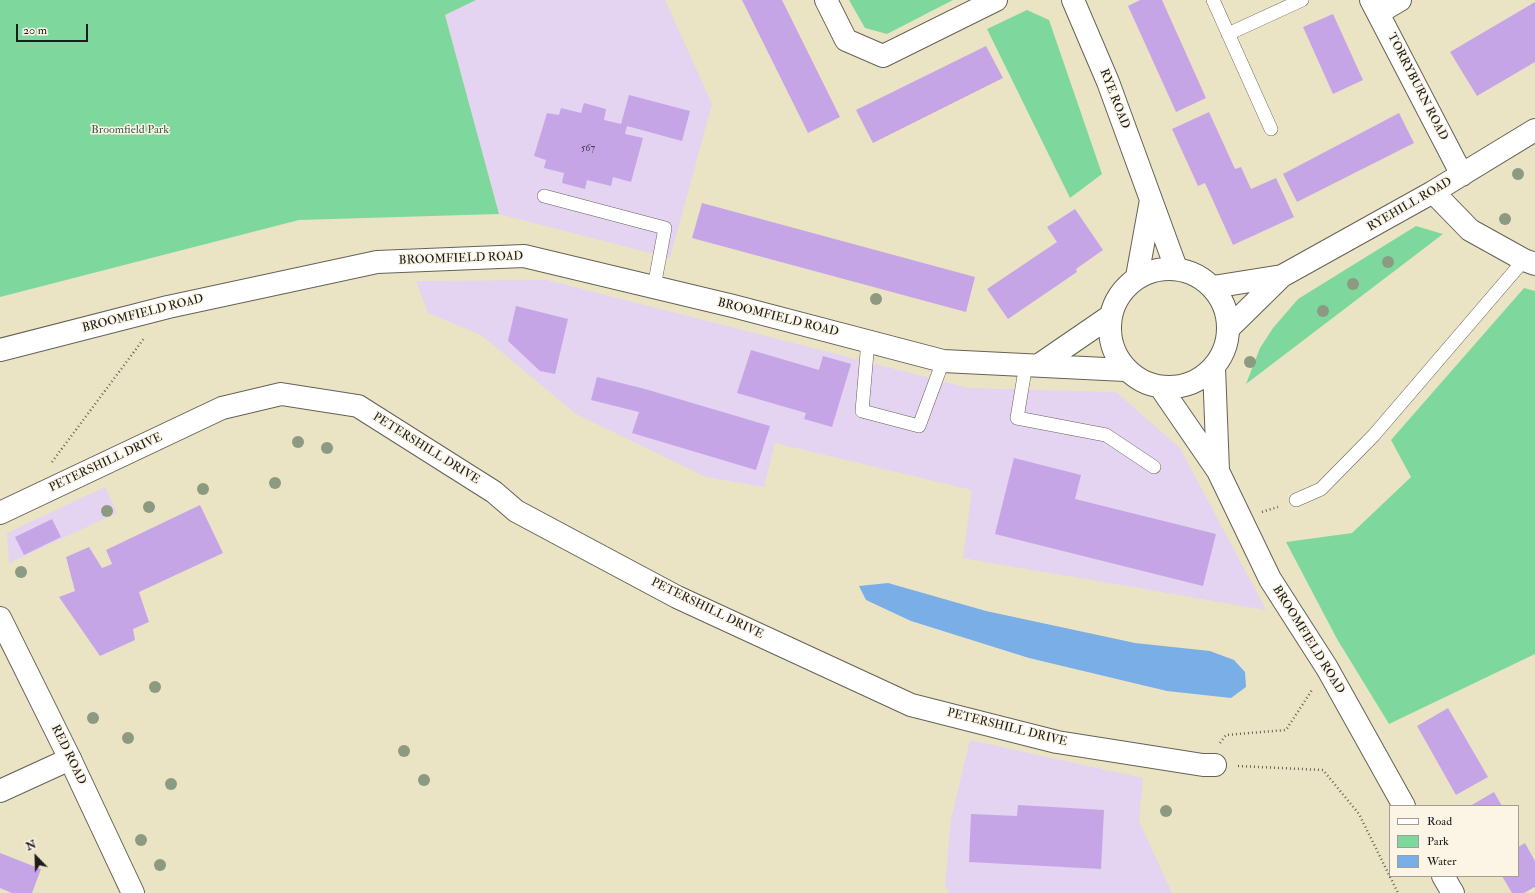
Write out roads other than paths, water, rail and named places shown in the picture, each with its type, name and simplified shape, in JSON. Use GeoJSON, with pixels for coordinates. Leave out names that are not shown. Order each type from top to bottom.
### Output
{"type":"FeatureCollection","features":[{"type":"Feature","properties":{"kind":"street"},"geometry":{"type":"LineString","coordinates":[[826,0],[846,40],[883,56],[996,0]]}},
{"type":"Feature","properties":{"kind":"street","name":"RYE ROAD"},"geometry":{"type":"LineString","coordinates":[[1073,0],[1108,82],[1176,268]]}},
{"type":"Feature","properties":{"kind":"street"},"geometry":{"type":"LineString","coordinates":[[1375,6],[1400,0]]}},
{"type":"Feature","properties":{"kind":"street","name":"TORRYBURN ROAD"},"geometry":{"type":"LineString","coordinates":[[1375,6],[1462,175]]}},
{"type":"Feature","properties":{"kind":"street","name":"RYEHILL ROAD"},"geometry":{"type":"LineString","coordinates":[[1229,328],[1282,276],[1434,192],[1535,130]]}},
{"type":"Feature","properties":{"kind":"street"},"geometry":{"type":"LineString","coordinates":[[1434,192],[1470,230],[1529,262]]}},
{"type":"Feature","properties":{"kind":"street"},"geometry":{"type":"LineString","coordinates":[[1137,277],[1151,200]]}},
{"type":"Feature","properties":{"kind":"street","name":"BROOMFIELD ROAD"},"geometry":{"type":"LineString","coordinates":[[0,350],[168,307],[377,262],[524,256],[654,287],[943,361],[1032,364],[1125,370]]}},
{"type":"Feature","properties":{"kind":"street"},"geometry":{"type":"LineString","coordinates":[[1176,268],[1191,272],[1213,287],[1224,304],[1229,328],[1226,346],[1214,368],[1190,384],[1161,388],[1143,383],[1125,370],[1112,351],[1109,316],[1118,294],[1137,277],[1158,269],[1176,268]]}},
{"type":"Feature","properties":{"kind":"street","name":"RYEHILL ROAD"},"geometry":{"type":"LineString","coordinates":[[1213,287],[1282,276]]}},
{"type":"Feature","properties":{"kind":"street"},"geometry":{"type":"LineString","coordinates":[[1032,364],[1109,316]]}},
{"type":"Feature","properties":{"kind":"street","name":"BROOMFIELD ROAD"},"geometry":{"type":"LineString","coordinates":[[1214,368],[1218,471]]}},
{"type":"Feature","properties":{"kind":"street","name":"BROOMFIELD ROAD"},"geometry":{"type":"LineString","coordinates":[[1161,388],[1218,471],[1270,579],[1327,668],[1403,805]]}},
{"type":"Feature","properties":{"kind":"street","name":"PETERSHILL DRIVE"},"geometry":{"type":"LineString","coordinates":[[0,513],[222,408],[281,394],[358,406],[494,492],[516,512],[677,597],[911,705],[1057,742],[1209,765]]}},
{"type":"Feature","properties":{"kind":"street","name":"RED ROAD"},"geometry":{"type":"LineString","coordinates":[[0,618],[70,759],[133,893]]}},
{"type":"Feature","properties":{"kind":"street"},"geometry":{"type":"LineString","coordinates":[[0,791],[70,759]]}},
{"type":"Feature","properties":{"kind":"street"},"geometry":{"type":"LineString","coordinates":[[1444,877],[1453,893]]}},
{"type":"Feature","properties":{"kind":"lane"},"geometry":{"type":"LineString","coordinates":[[1213,0],[1271,129]]}},
{"type":"Feature","properties":{"kind":"lane"},"geometry":{"type":"LineString","coordinates":[[1228,34],[1302,0]]}},
{"type":"Feature","properties":{"kind":"lane"},"geometry":{"type":"LineString","coordinates":[[544,196],[664,228],[654,287]]}},
{"type":"Feature","properties":{"kind":"lane"},"geometry":{"type":"LineString","coordinates":[[1296,500],[1321,489],[1374,435],[1529,262]]}},
{"type":"Feature","properties":{"kind":"lane"},"geometry":{"type":"LineString","coordinates":[[868,341],[862,411],[919,426],[943,361]]}},
{"type":"Feature","properties":{"kind":"lane"},"geometry":{"type":"LineString","coordinates":[[1032,364],[1017,418],[1106,435],[1154,467]]}},
{"type":"Feature","properties":{"kind":"water"},"geometry":{"type":"Polygon","coordinates":[[[888,583],[986,611],[1135,643],[1210,651],[1234,660],[1245,672],[1246,687],[1231,698],[1167,691],[1029,658],[911,621],[866,600],[859,586],[888,583]]]}},
{"type":"Feature","properties":{"kind":"park label","name":"Broomfield Park"},"geometry":{"type":"Point","coordinates":[130,130]}}]}
